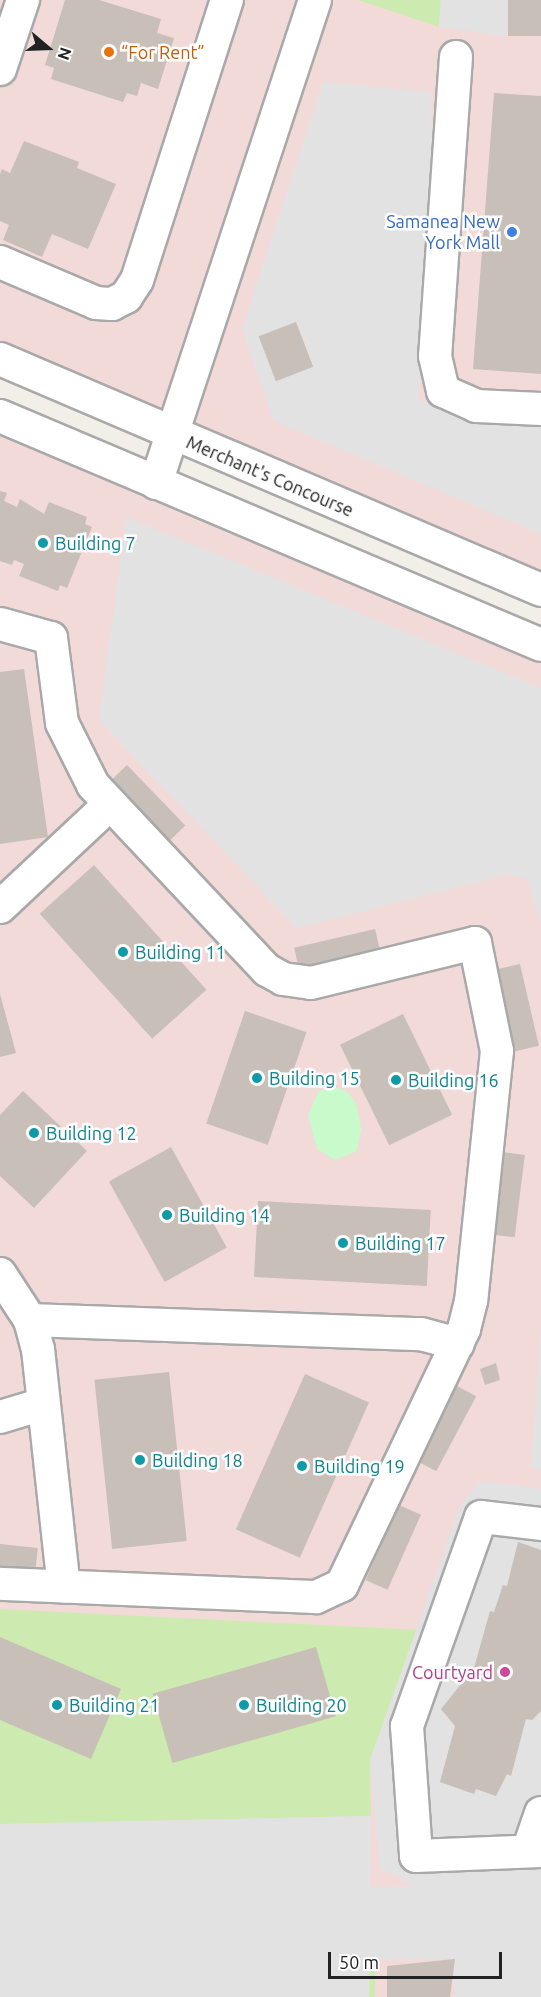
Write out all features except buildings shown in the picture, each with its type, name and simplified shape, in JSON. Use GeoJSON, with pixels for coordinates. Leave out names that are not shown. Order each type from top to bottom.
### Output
{"type":"FeatureCollection","features":[{"type":"Feature","properties":{"kind":"street"},"geometry":{"type":"LineString","coordinates":[[0,69],[23,0]]}},
{"type":"Feature","properties":{"kind":"street"},"geometry":{"type":"LineString","coordinates":[[0,262],[96,303],[112,304],[126,297],[137,280],[227,0]]}},
{"type":"Feature","properties":{"kind":"street"},"geometry":{"type":"LineString","coordinates":[[156,483],[315,0]]}},
{"type":"Feature","properties":{"kind":"street"},"geometry":{"type":"LineString","coordinates":[[456,57],[435,356],[443,391],[476,406],[541,409]]}},
{"type":"Feature","properties":{"kind":"street","name":"Merchant's Concourse"},"geometry":{"type":"LineString","coordinates":[[0,359],[172,435],[541,590]]}},
{"type":"Feature","properties":{"kind":"street"},"geometry":{"type":"LineString","coordinates":[[0,416],[541,645]]}},
{"type":"Feature","properties":{"kind":"street"},"geometry":{"type":"LineString","coordinates":[[0,624],[51,638],[62,723],[81,765],[109,805],[267,970],[284,979],[311,982],[475,943],[497,1051],[471,1301],[458,1344],[349,1577],[335,1591],[316,1598],[0,1584]]}},
{"type":"Feature","properties":{"kind":"street"},"geometry":{"type":"LineString","coordinates":[[0,907],[109,805]]}},
{"type":"Feature","properties":{"kind":"street"},"geometry":{"type":"LineString","coordinates":[[0,1274],[30,1320],[38,1349],[64,1587]]}},
{"type":"Feature","properties":{"kind":"street"},"geometry":{"type":"LineString","coordinates":[[30,1320],[421,1334],[458,1344]]}},
{"type":"Feature","properties":{"kind":"street"},"geometry":{"type":"LineString","coordinates":[[0,1417],[43,1404]]}},
{"type":"Feature","properties":{"kind":"street"},"geometry":{"type":"LineString","coordinates":[[541,1524],[481,1517],[407,1725],[416,1856],[534,1851],[541,1814]]}},
{"type":"Feature","properties":{"kind":"shaded area","name":"Samanea New York Mall"},"geometry":{"type":"Polygon","coordinates":[[[0,0],[541,0],[541,590],[0,359],[0,0]]]}},
{"type":"Feature","properties":{"kind":"shaded area"},"geometry":{"type":"Polygon","coordinates":[[[441,0],[508,0],[507,36],[439,27],[441,0]]]}},
{"type":"Feature","properties":{"kind":"shaded area"},"geometry":{"type":"Polygon","coordinates":[[[323,82],[431,92],[433,170],[418,400],[475,420],[541,425],[541,534],[274,421],[242,330],[323,82]]]}},
{"type":"Feature","properties":{"kind":"shaded area"},"geometry":{"type":"Polygon","coordinates":[[[0,416],[541,645],[541,1997],[0,1997],[0,416]]]}},
{"type":"Feature","properties":{"kind":"shaded area"},"geometry":{"type":"Polygon","coordinates":[[[126,517],[541,688],[541,924],[527,879],[510,874],[297,928],[99,720],[126,517]]]}},
{"type":"Feature","properties":{"kind":"shaded area"},"geometry":{"type":"Polygon","coordinates":[[[541,1326],[541,1469],[531,1468],[541,1326]]]}},
{"type":"Feature","properties":{"kind":"shaded area"},"geometry":{"type":"Polygon","coordinates":[[[481,1481],[541,1489],[541,1997],[455,1997],[454,1959],[370,1960],[369,1997],[0,1997],[0,1824],[371,1816],[370,1887],[413,1886],[380,1868],[370,1760],[461,1503],[481,1481]]]}},
{"type":"Feature","properties":{"kind":"green space"},"geometry":{"type":"Polygon","coordinates":[[[358,0],[441,0],[439,27],[358,0]]]}},
{"type":"Feature","properties":{"kind":"green space"},"geometry":{"type":"Polygon","coordinates":[[[332,1086],[346,1091],[356,1103],[361,1129],[357,1151],[335,1160],[317,1149],[308,1115],[318,1092],[332,1086]]]}},
{"type":"Feature","properties":{"kind":"green space"},"geometry":{"type":"Polygon","coordinates":[[[0,1609],[420,1630],[370,1760],[371,1816],[0,1824],[0,1609]]]}},
{"type":"Feature","properties":{"kind":"green space"},"geometry":{"type":"Polygon","coordinates":[[[367,1934],[375,1934],[375,1997],[367,1997],[367,1934]]]}},
{"type":"Feature","properties":{"kind":"place","name":"“For Rent”"},"geometry":{"type":"Point","coordinates":[109,52]}},
{"type":"Feature","properties":{"kind":"place","name":"Samanea New York Mall"},"geometry":{"type":"Point","coordinates":[512,232]}},
{"type":"Feature","properties":{"kind":"place","name":"Building 7"},"geometry":{"type":"Point","coordinates":[43,543]}},
{"type":"Feature","properties":{"kind":"place","name":"Building 11"},"geometry":{"type":"Point","coordinates":[123,952]}},
{"type":"Feature","properties":{"kind":"place","name":"Building 15"},"geometry":{"type":"Point","coordinates":[257,1078]}},
{"type":"Feature","properties":{"kind":"place","name":"Building 16"},"geometry":{"type":"Point","coordinates":[396,1080]}},
{"type":"Feature","properties":{"kind":"place","name":"Building 12"},"geometry":{"type":"Point","coordinates":[34,1133]}},
{"type":"Feature","properties":{"kind":"place","name":"Building 14"},"geometry":{"type":"Point","coordinates":[167,1215]}},
{"type":"Feature","properties":{"kind":"place","name":"Building 17"},"geometry":{"type":"Point","coordinates":[343,1243]}},
{"type":"Feature","properties":{"kind":"place","name":"Building 18"},"geometry":{"type":"Point","coordinates":[140,1460]}},
{"type":"Feature","properties":{"kind":"place","name":"Building 19"},"geometry":{"type":"Point","coordinates":[302,1466]}},
{"type":"Feature","properties":{"kind":"place","name":"Courtyard"},"geometry":{"type":"Point","coordinates":[505,1672]}},
{"type":"Feature","properties":{"kind":"place","name":"Building 21"},"geometry":{"type":"Point","coordinates":[57,1705]}},
{"type":"Feature","properties":{"kind":"place","name":"Building 20"},"geometry":{"type":"Point","coordinates":[244,1705]}}]}
